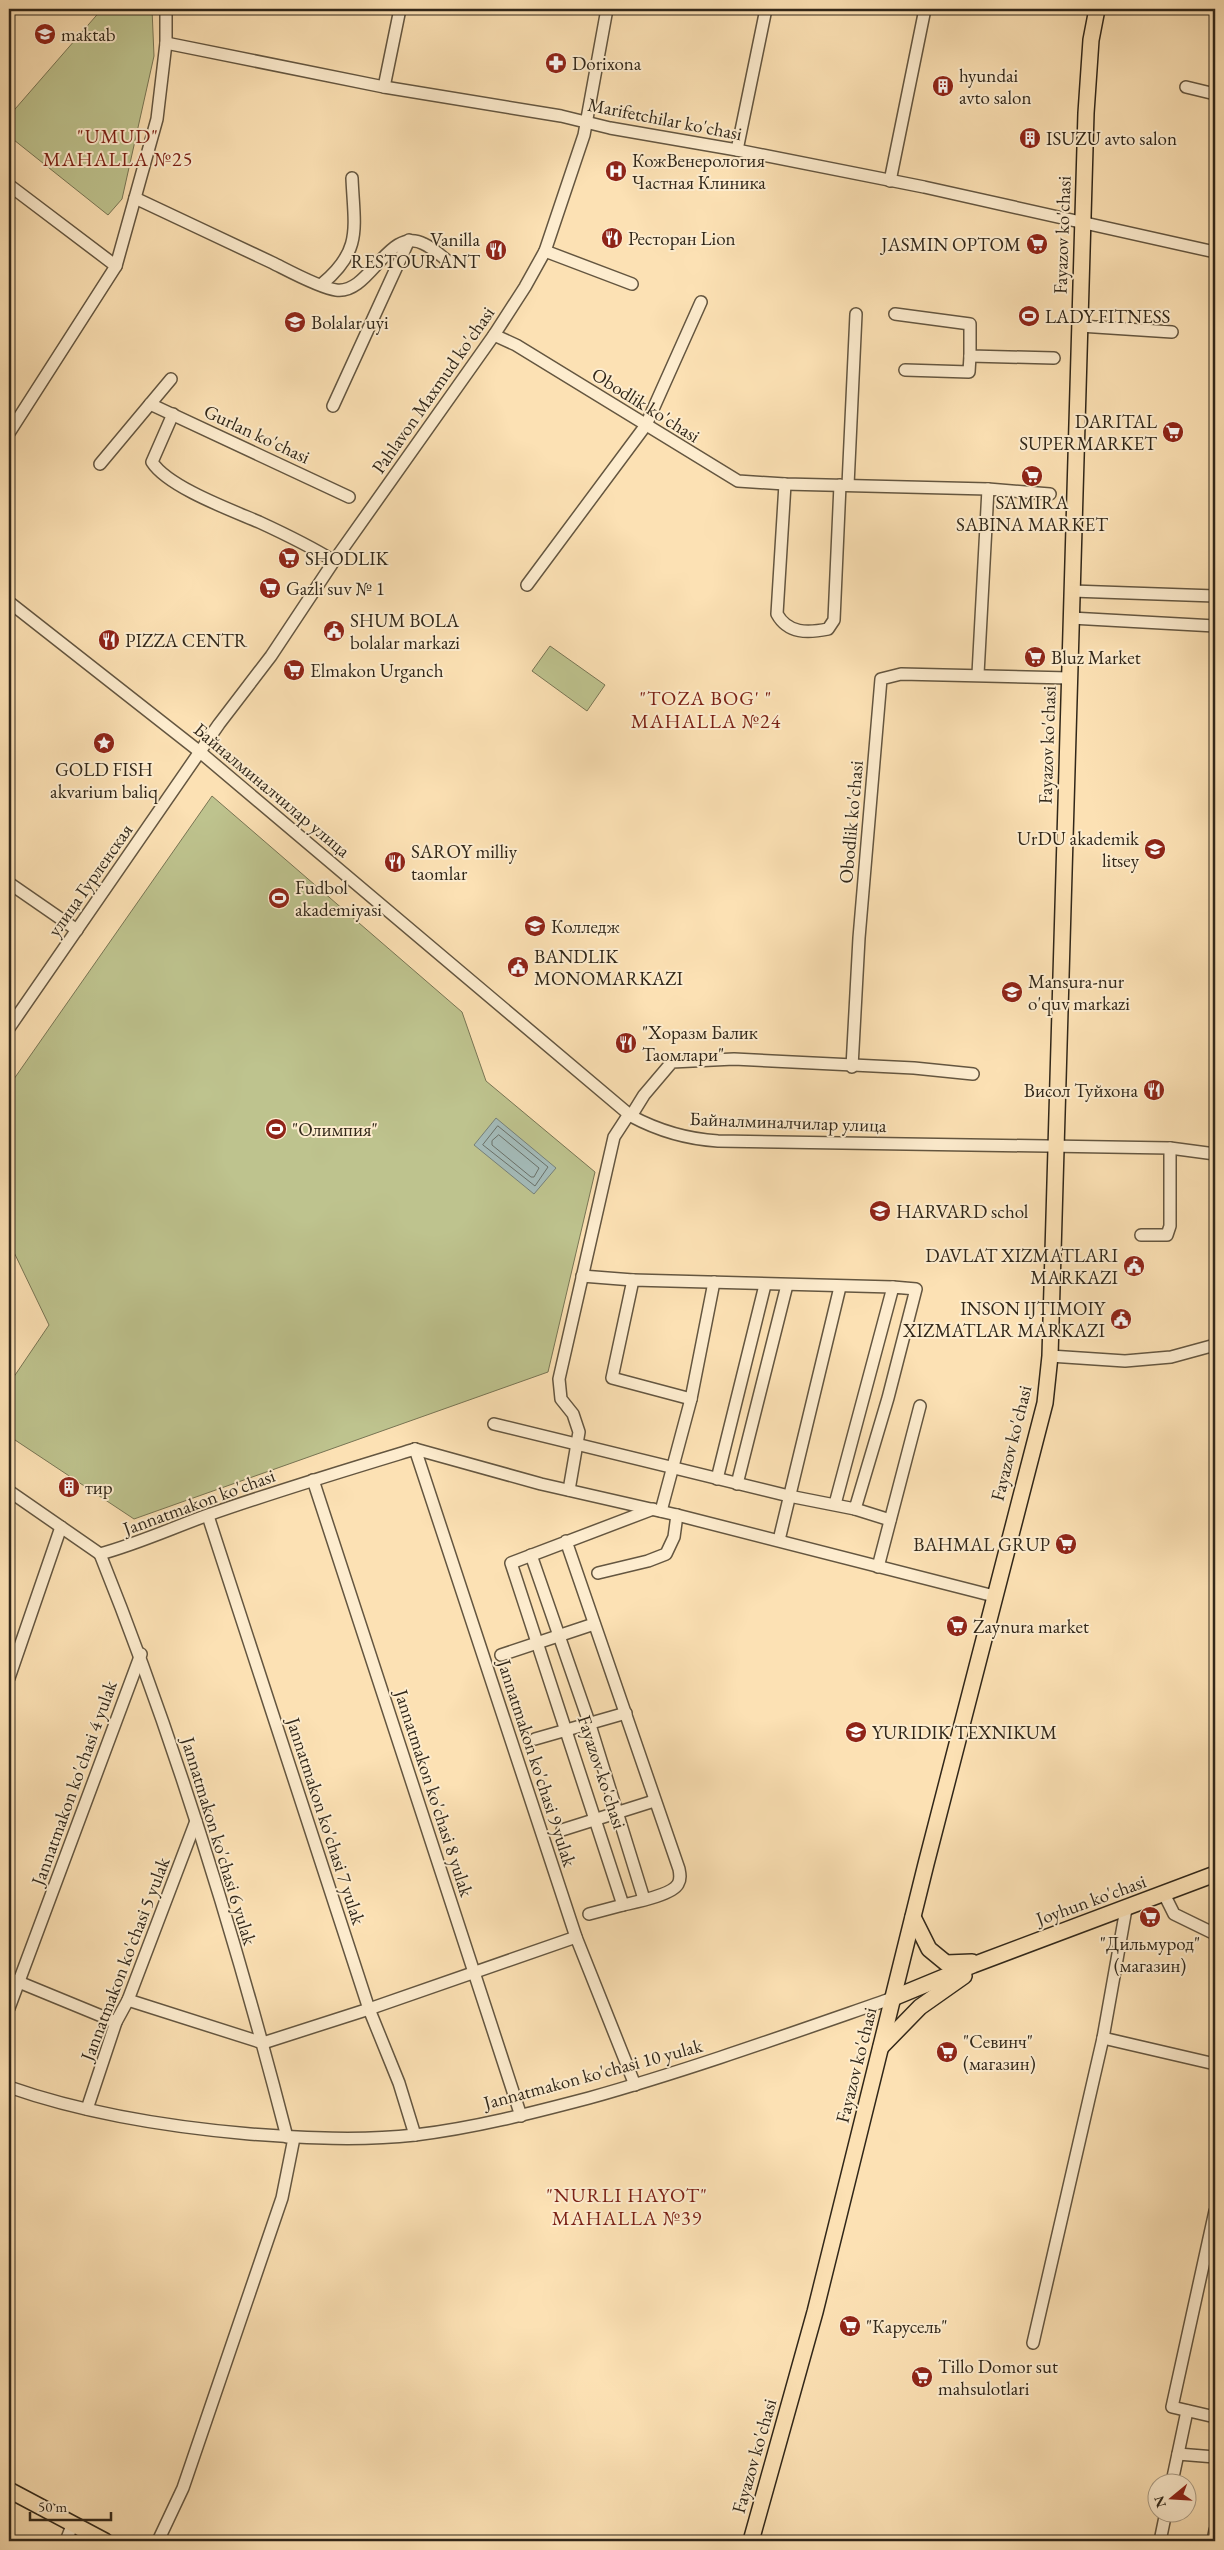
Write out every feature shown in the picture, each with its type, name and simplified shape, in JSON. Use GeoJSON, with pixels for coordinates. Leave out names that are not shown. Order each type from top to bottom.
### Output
{"type":"FeatureCollection","features":[{"type":"Feature","properties":{"kind":"main road","name":"Fayazov ko'chasi"},"geometry":{"type":"LineString","coordinates":[[751,2541],[815,2312],[994,1596],[1045,1403],[1050,1356],[1086,113],[1092,40],[1097,9]]}},
{"type":"Feature","properties":{"kind":"main road","name":"Joyhun ko'chasi"},"geometry":{"type":"LineString","coordinates":[[981,1963],[1215,1874]]}},
{"type":"Feature","properties":{"kind":"main road"},"geometry":{"type":"LineString","coordinates":[[913,1917],[929,1949],[946,1962],[981,1963]]}},
{"type":"Feature","properties":{"kind":"main road"},"geometry":{"type":"LineString","coordinates":[[893,1998],[981,1963]]}},
{"type":"Feature","properties":{"kind":"main road"},"geometry":{"type":"LineString","coordinates":[[880,2048],[920,2007],[981,1963]]}},
{"type":"Feature","properties":{"kind":"main road"},"geometry":{"type":"LineString","coordinates":[[9,2490],[105,2541]]}},
{"type":"Feature","properties":{"kind":"street"},"geometry":{"type":"LineString","coordinates":[[9,433],[116,266],[157,119],[166,42],[166,9]]}},
{"type":"Feature","properties":{"kind":"street"},"geometry":{"type":"LineString","coordinates":[[384,88],[400,9]]}},
{"type":"Feature","properties":{"kind":"street","name":"Pahlavon Maxmud ko'chasi"},"geometry":{"type":"LineString","coordinates":[[200,752],[271,656],[334,561],[494,335],[544,251],[572,175],[586,122],[608,9]]}},
{"type":"Feature","properties":{"kind":"street"},"geometry":{"type":"LineString","coordinates":[[737,150],[766,9]]}},
{"type":"Feature","properties":{"kind":"street"},"geometry":{"type":"LineString","coordinates":[[890,181],[925,9]]}},
{"type":"Feature","properties":{"kind":"street","name":"Marifetchilar ko'chasi"},"geometry":{"type":"LineString","coordinates":[[166,42],[384,88],[737,150],[890,181],[1215,252]]}},
{"type":"Feature","properties":{"kind":"street"},"geometry":{"type":"LineString","coordinates":[[1186,87],[1215,94]]}},
{"type":"Feature","properties":{"kind":"street"},"geometry":{"type":"LineString","coordinates":[[322,284],[334,274],[352,246],[355,232],[352,178]]}},
{"type":"Feature","properties":{"kind":"street"},"geometry":{"type":"LineString","coordinates":[[9,185],[116,266]]}},
{"type":"Feature","properties":{"kind":"street"},"geometry":{"type":"LineString","coordinates":[[135,198],[337,290],[351,288],[380,263],[389,250],[409,240],[424,243],[449,262]]}},
{"type":"Feature","properties":{"kind":"street"},"geometry":{"type":"LineString","coordinates":[[333,406],[409,240]]}},
{"type":"Feature","properties":{"kind":"street"},"geometry":{"type":"LineString","coordinates":[[544,251],[632,284]]}},
{"type":"Feature","properties":{"kind":"street"},"geometry":{"type":"LineString","coordinates":[[526,585],[646,425],[701,302]]}},
{"type":"Feature","properties":{"kind":"street"},"geometry":{"type":"LineString","coordinates":[[786,484],[776,614],[782,624],[789,629],[814,632],[828,629],[834,620],[856,314]]}},
{"type":"Feature","properties":{"kind":"street"},"geometry":{"type":"LineString","coordinates":[[895,314],[970,324],[969,372],[905,370]]}},
{"type":"Feature","properties":{"kind":"street"},"geometry":{"type":"LineString","coordinates":[[1080,326],[1172,332]]}},
{"type":"Feature","properties":{"kind":"street","name":"Obodlik ko'chasi"},"geometry":{"type":"LineString","coordinates":[[494,335],[516,345],[738,481],[988,489],[1050,494]]}},
{"type":"Feature","properties":{"kind":"street"},"geometry":{"type":"LineString","coordinates":[[970,356],[1054,358]]}},
{"type":"Feature","properties":{"kind":"street"},"geometry":{"type":"LineString","coordinates":[[100,464],[171,380]]}},
{"type":"Feature","properties":{"kind":"street","name":"Gurlan ko'chasi"},"geometry":{"type":"LineString","coordinates":[[150,404],[349,497]]}},
{"type":"Feature","properties":{"kind":"street"},"geometry":{"type":"LineString","coordinates":[[173,414],[152,462],[158,472],[207,498],[313,548],[334,561]]}},
{"type":"Feature","properties":{"kind":"street"},"geometry":{"type":"LineString","coordinates":[[978,674],[988,489]]}},
{"type":"Feature","properties":{"kind":"street"},"geometry":{"type":"LineString","coordinates":[[1072,591],[1215,596]]}},
{"type":"Feature","properties":{"kind":"street","name":"Байналминалчилар улица"},"geometry":{"type":"LineString","coordinates":[[9,602],[200,752],[630,1115],[651,1126],[695,1139],[1170,1148],[1215,1154]]}},
{"type":"Feature","properties":{"kind":"street"},"geometry":{"type":"LineString","coordinates":[[1071,618],[1215,626]]}},
{"type":"Feature","properties":{"kind":"street","name":"Obodlik ko'chasi"},"geometry":{"type":"LineString","coordinates":[[852,1066],[858,938],[881,679],[901,674],[978,674],[1069,678]]}},
{"type":"Feature","properties":{"kind":"street","name":"улица Гурленская"},"geometry":{"type":"LineString","coordinates":[[9,1028],[200,752]]}},
{"type":"Feature","properties":{"kind":"street"},"geometry":{"type":"LineString","coordinates":[[9,883],[77,930]]}},
{"type":"Feature","properties":{"kind":"street"},"geometry":{"type":"LineString","coordinates":[[569,1490],[579,1432],[572,1414],[561,1399],[559,1379],[614,1136],[644,1095],[672,1062],[734,1059],[914,1068],[973,1074]]}},
{"type":"Feature","properties":{"kind":"street"},"geometry":{"type":"LineString","coordinates":[[1141,1235],[1167,1235],[1170,1226],[1170,1148]]}},
{"type":"Feature","properties":{"kind":"street"},"geometry":{"type":"LineString","coordinates":[[582,1276],[633,1280],[916,1289],[888,1398],[855,1509]]}},
{"type":"Feature","properties":{"kind":"street"},"geometry":{"type":"LineString","coordinates":[[633,1280],[612,1378],[691,1399]]}},
{"type":"Feature","properties":{"kind":"street"},"geometry":{"type":"LineString","coordinates":[[657,1510],[673,1468],[691,1399],[714,1282]]}},
{"type":"Feature","properties":{"kind":"street"},"geometry":{"type":"LineString","coordinates":[[717,1479],[765,1284]]}},
{"type":"Feature","properties":{"kind":"street"},"geometry":{"type":"LineString","coordinates":[[737,1484],[787,1285]]}},
{"type":"Feature","properties":{"kind":"street"},"geometry":{"type":"LineString","coordinates":[[779,1540],[840,1287]]}},
{"type":"Feature","properties":{"kind":"street"},"geometry":{"type":"LineString","coordinates":[[835,1504],[893,1287]]}},
{"type":"Feature","properties":{"kind":"street"},"geometry":{"type":"LineString","coordinates":[[1050,1356],[1125,1361],[1171,1357],[1215,1345]]}},
{"type":"Feature","properties":{"kind":"street"},"geometry":{"type":"LineString","coordinates":[[878,1567],[920,1406]]}},
{"type":"Feature","properties":{"kind":"street"},"geometry":{"type":"LineString","coordinates":[[494,1424],[737,1484],[835,1504],[890,1520]]}},
{"type":"Feature","properties":{"kind":"street"},"geometry":{"type":"LineString","coordinates":[[415,1449],[569,1490],[779,1540],[994,1596]]}},
{"type":"Feature","properties":{"kind":"street","name":"Jannatmakon ko'chasi"},"geometry":{"type":"LineString","coordinates":[[100,1554],[313,1480],[415,1449]]}},
{"type":"Feature","properties":{"kind":"street","name":"Jannatmakon ko'chasi 9 yulak"},"geometry":{"type":"LineString","coordinates":[[415,1449],[576,1937],[635,2085]]}},
{"type":"Feature","properties":{"kind":"street","name":"Jannatmakon ko'chasi 8 yulak"},"geometry":{"type":"LineString","coordinates":[[313,1480],[521,2116]]}},
{"type":"Feature","properties":{"kind":"street"},"geometry":{"type":"LineString","coordinates":[[9,1491],[100,1554]]}},
{"type":"Feature","properties":{"kind":"street","name":"Fayazov ko'chasi"},"geometry":{"type":"LineString","coordinates":[[623,1905],[568,1730],[511,1563],[566,1541],[657,1510]]}},
{"type":"Feature","properties":{"kind":"street"},"geometry":{"type":"LineString","coordinates":[[598,1573],[648,1561],[666,1554],[674,1537],[677,1515]]}},
{"type":"Feature","properties":{"kind":"street","name":"Jannatmakon ko'chasi 7 yulak"},"geometry":{"type":"LineString","coordinates":[[208,1516],[369,2009],[399,2083],[415,2135]]}},
{"type":"Feature","properties":{"kind":"street"},"geometry":{"type":"LineString","coordinates":[[9,1678],[61,1527]]}},
{"type":"Feature","properties":{"kind":"street"},"geometry":{"type":"LineString","coordinates":[[566,1541],[679,1869],[680,1879],[677,1886],[668,1892],[589,1914]]}},
{"type":"Feature","properties":{"kind":"street","name":"Jannatmakon ko'chasi 6 yulak"},"geometry":{"type":"LineString","coordinates":[[100,1554],[140,1654],[196,1821],[290,2137]]}},
{"type":"Feature","properties":{"kind":"street"},"geometry":{"type":"LineString","coordinates":[[531,1555],[590,1725],[644,1899]]}},
{"type":"Feature","properties":{"kind":"street"},"geometry":{"type":"LineString","coordinates":[[501,1655],[538,1642],[560,1637],[594,1624]]}},
{"type":"Feature","properties":{"kind":"street","name":"Jannatmakon ko'chasi 4 yulak"},"geometry":{"type":"LineString","coordinates":[[9,2008],[13,1980],[140,1654]]}},
{"type":"Feature","properties":{"kind":"street"},"geometry":{"type":"LineString","coordinates":[[535,1739],[590,1725],[626,1713]]}},
{"type":"Feature","properties":{"kind":"street"},"geometry":{"type":"LineString","coordinates":[[562,1830],[654,1801]]}},
{"type":"Feature","properties":{"kind":"street","name":"Jannatmakon ko'chasi 5 yulak"},"geometry":{"type":"LineString","coordinates":[[87,2109],[116,2022],[128,2000],[196,1821]]}},
{"type":"Feature","properties":{"kind":"street"},"geometry":{"type":"LineString","coordinates":[[1164,1894],[1174,1914],[1215,1934]]}},
{"type":"Feature","properties":{"kind":"street"},"geometry":{"type":"LineString","coordinates":[[1033,2343],[1104,2038],[1126,1909]]}},
{"type":"Feature","properties":{"kind":"street"},"geometry":{"type":"LineString","coordinates":[[128,2000],[263,2043],[369,2009],[576,1937]]}},
{"type":"Feature","properties":{"kind":"street"},"geometry":{"type":"LineString","coordinates":[[13,1980],[116,2022]]}},
{"type":"Feature","properties":{"kind":"street","name":"Jannatmakon ko'chasi 10 yulak"},"geometry":{"type":"LineString","coordinates":[[9,2087],[87,2109],[188,2128],[290,2137],[354,2139],[415,2135],[521,2116],[635,2085],[893,1998]]}},
{"type":"Feature","properties":{"kind":"street"},"geometry":{"type":"LineString","coordinates":[[1104,2038],[1215,2064]]}},
{"type":"Feature","properties":{"kind":"street"},"geometry":{"type":"LineString","coordinates":[[158,2541],[182,2488],[282,2198],[290,2137]]}},
{"type":"Feature","properties":{"kind":"street"},"geometry":{"type":"LineString","coordinates":[[1215,2211],[1172,2407],[1215,2417]]}},
{"type":"Feature","properties":{"kind":"street"},"geometry":{"type":"LineString","coordinates":[[1174,2472],[1187,2411]]}},
{"type":"Feature","properties":{"kind":"street"},"geometry":{"type":"LineString","coordinates":[[1178,2454],[1215,2457]]}},
{"type":"Feature","properties":{"kind":"street"},"geometry":{"type":"LineString","coordinates":[[1160,2541],[1164,2522]]}},
{"type":"Feature","properties":{"kind":"street"},"geometry":{"type":"LineString","coordinates":[[66,2541],[73,2523]]}},
{"type":"Feature","properties":{"kind":"street"},"geometry":{"type":"LineString","coordinates":[[1213,2541],[1215,2530]]}},
{"type":"Feature","properties":{"kind":"green space"},"geometry":{"type":"Polygon","coordinates":[[[102,9],[152,9],[154,56],[122,199],[108,215],[9,136],[9,116],[102,9]]]}},
{"type":"Feature","properties":{"kind":"green space"},"geometry":{"type":"Polygon","coordinates":[[[550,646],[605,685],[587,711],[532,671],[550,646]]]}},
{"type":"Feature","properties":{"kind":"green space","name":"\"Олимпия\""},"geometry":{"type":"Polygon","coordinates":[[[212,796],[462,1012],[486,1081],[595,1172],[548,1372],[134,1519],[9,1436],[9,1384],[49,1325],[9,1242],[9,1086],[212,796]]]}},
{"type":"Feature","properties":{"kind":"water"},"geometry":{"type":"Polygon","coordinates":[[[496,1118],[556,1168],[534,1194],[474,1145],[496,1118]]]}},
{"type":"Feature","properties":{"kind":"place","name":"maktab"},"geometry":{"type":"Point","coordinates":[45,34]}},
{"type":"Feature","properties":{"kind":"place","name":"Dorixona"},"geometry":{"type":"Point","coordinates":[556,63]}},
{"type":"Feature","properties":{"kind":"place","name":"hyundai avto salon"},"geometry":{"type":"Point","coordinates":[943,86]}},
{"type":"Feature","properties":{"kind":"place","name":"ISUZU avto salon"},"geometry":{"type":"Point","coordinates":[1030,138]}},
{"type":"Feature","properties":{"kind":"place","name":"КожВенерология Частная Клиника"},"geometry":{"type":"Point","coordinates":[616,171]}},
{"type":"Feature","properties":{"kind":"place","name":"Ресторан Lion"},"geometry":{"type":"Point","coordinates":[612,238]}},
{"type":"Feature","properties":{"kind":"place","name":"JASMIN OPTOM"},"geometry":{"type":"Point","coordinates":[1037,244]}},
{"type":"Feature","properties":{"kind":"place","name":"Vanilla RESTOURANT"},"geometry":{"type":"Point","coordinates":[496,250]}},
{"type":"Feature","properties":{"kind":"place","name":"LADY FITNESS"},"geometry":{"type":"Point","coordinates":[1029,316]}},
{"type":"Feature","properties":{"kind":"place","name":"Bolalar uyi"},"geometry":{"type":"Point","coordinates":[295,322]}},
{"type":"Feature","properties":{"kind":"place","name":"DARITAL SUPERMARKET"},"geometry":{"type":"Point","coordinates":[1173,432]}},
{"type":"Feature","properties":{"kind":"place","name":"SAMIRA SABINA MARKET"},"geometry":{"type":"Point","coordinates":[1032,476]}},
{"type":"Feature","properties":{"kind":"place","name":"SHODLIK"},"geometry":{"type":"Point","coordinates":[289,558]}},
{"type":"Feature","properties":{"kind":"place","name":"Gazli suv № 1"},"geometry":{"type":"Point","coordinates":[270,588]}},
{"type":"Feature","properties":{"kind":"place","name":"SHUM BOLA bolalar markazi"},"geometry":{"type":"Point","coordinates":[334,631]}},
{"type":"Feature","properties":{"kind":"place","name":"PIZZA CENTR"},"geometry":{"type":"Point","coordinates":[109,640]}},
{"type":"Feature","properties":{"kind":"place","name":"Bluz Market"},"geometry":{"type":"Point","coordinates":[1035,657]}},
{"type":"Feature","properties":{"kind":"place","name":"Elmakon Urganch"},"geometry":{"type":"Point","coordinates":[294,670]}},
{"type":"Feature","properties":{"kind":"place","name":"GOLD FISH akvarium baliq"},"geometry":{"type":"Point","coordinates":[104,743]}},
{"type":"Feature","properties":{"kind":"place","name":"UrDU akademik litsey"},"geometry":{"type":"Point","coordinates":[1155,849]}},
{"type":"Feature","properties":{"kind":"place","name":"SAROY milliy taomlar"},"geometry":{"type":"Point","coordinates":[395,862]}},
{"type":"Feature","properties":{"kind":"place","name":"Fudbol akademiyasi"},"geometry":{"type":"Point","coordinates":[279,898]}},
{"type":"Feature","properties":{"kind":"place","name":"Колледж"},"geometry":{"type":"Point","coordinates":[535,926]}},
{"type":"Feature","properties":{"kind":"place","name":"BANDLIK MONOMARKAZI"},"geometry":{"type":"Point","coordinates":[518,967]}},
{"type":"Feature","properties":{"kind":"place","name":"Mansura-nur o'quv markazi"},"geometry":{"type":"Point","coordinates":[1012,992]}},
{"type":"Feature","properties":{"kind":"place","name":"\"Хоразм Балик Таомлари\""},"geometry":{"type":"Point","coordinates":[626,1043]}},
{"type":"Feature","properties":{"kind":"place","name":"Висол Туйхона"},"geometry":{"type":"Point","coordinates":[1154,1090]}},
{"type":"Feature","properties":{"kind":"place","name":"\"Олимпия\""},"geometry":{"type":"Point","coordinates":[276,1129]}},
{"type":"Feature","properties":{"kind":"place","name":"HARVARD schol"},"geometry":{"type":"Point","coordinates":[880,1211]}},
{"type":"Feature","properties":{"kind":"place","name":"DAVLAT XIZMATLARI MARKAZI"},"geometry":{"type":"Point","coordinates":[1134,1266]}},
{"type":"Feature","properties":{"kind":"place","name":"INSON IJTIMOIY XIZMATLAR MARKAZI"},"geometry":{"type":"Point","coordinates":[1121,1319]}},
{"type":"Feature","properties":{"kind":"place","name":"тир"},"geometry":{"type":"Point","coordinates":[69,1487]}},
{"type":"Feature","properties":{"kind":"place","name":"BAHMAL GRUP"},"geometry":{"type":"Point","coordinates":[1066,1544]}},
{"type":"Feature","properties":{"kind":"place","name":"Zaynura market"},"geometry":{"type":"Point","coordinates":[957,1626]}},
{"type":"Feature","properties":{"kind":"place","name":"YURIDIK TEXNIKUM"},"geometry":{"type":"Point","coordinates":[856,1732]}},
{"type":"Feature","properties":{"kind":"place","name":"\"Дильмурод\" (магазин)"},"geometry":{"type":"Point","coordinates":[1150,1917]}},
{"type":"Feature","properties":{"kind":"place","name":"\"Севинч\" (магазин)"},"geometry":{"type":"Point","coordinates":[947,2052]}},
{"type":"Feature","properties":{"kind":"place","name":"\"Карусель\""},"geometry":{"type":"Point","coordinates":[850,2326]}},
{"type":"Feature","properties":{"kind":"place","name":"Tillo Domor sut mahsulotlari"},"geometry":{"type":"Point","coordinates":[922,2377]}},
{"type":"Feature","properties":{"kind":"district","name":"\"UMUD\" MAHALLA №25"},"geometry":{"type":"Point","coordinates":[118,148]}},
{"type":"Feature","properties":{"kind":"district","name":"\"TOZA BOG' \" MAHALLA №24"},"geometry":{"type":"Point","coordinates":[706,710]}},
{"type":"Feature","properties":{"kind":"district","name":"\"NURLI HAYOT\" MAHALLA №39"},"geometry":{"type":"Point","coordinates":[627,2206]}}]}
